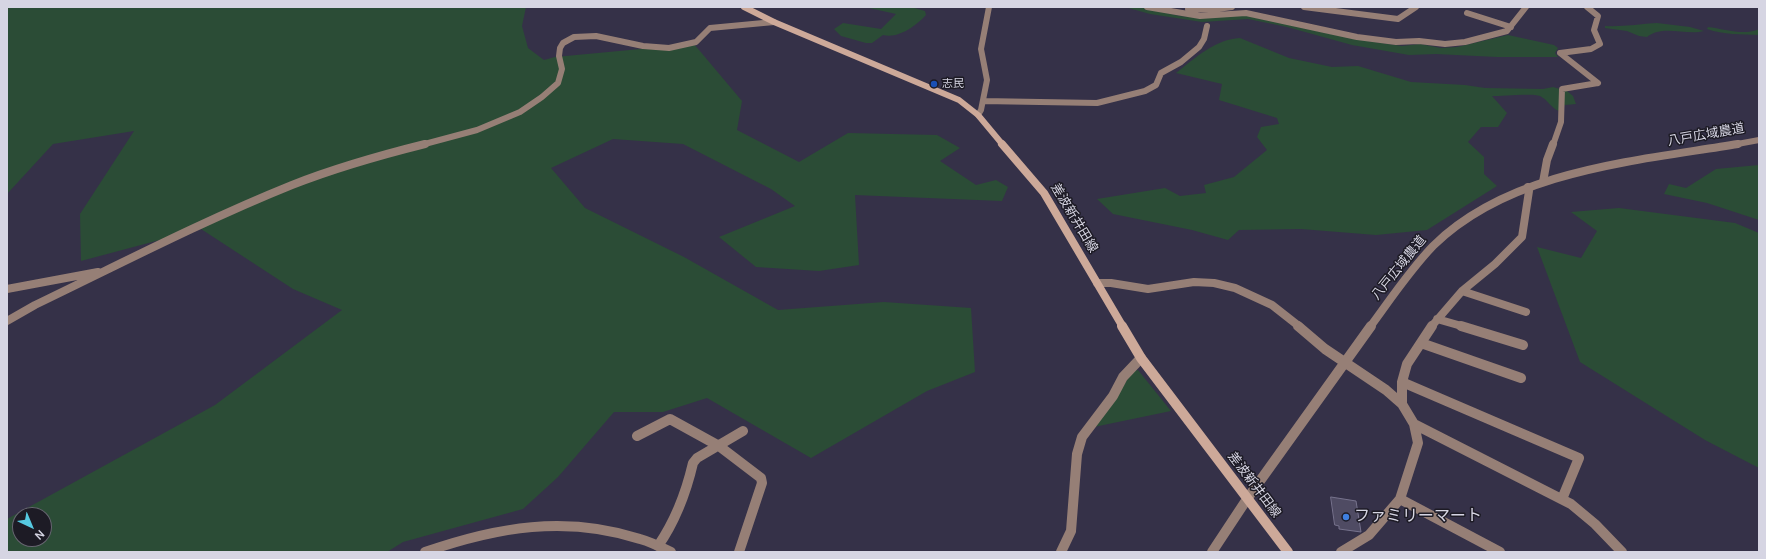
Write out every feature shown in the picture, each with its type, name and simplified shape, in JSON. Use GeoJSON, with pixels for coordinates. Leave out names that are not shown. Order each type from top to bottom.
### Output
{"type":"FeatureCollection","features":[{"type":"Feature","properties":{"kind":"main road","name":"差波新井田線"},"geometry":{"type":"LineString","coordinates":[[744,7],[774,22],[959,100],[978,115],[1044,193],[1141,358],[1288,552]]}},
{"type":"Feature","properties":{"kind":"street"},"geometry":{"type":"LineString","coordinates":[[978,115],[981,110],[987,80],[981,49],[989,7]]}},
{"type":"Feature","properties":{"kind":"street"},"geometry":{"type":"LineString","coordinates":[[1147,7],[1200,16],[1246,13],[1356,37],[1396,42],[1445,44],[1465,42],[1506,31],[1512,27],[1520,13],[1526,7]]}},
{"type":"Feature","properties":{"kind":"street"},"geometry":{"type":"LineString","coordinates":[[1168,7],[1209,10],[1232,7]]}},
{"type":"Feature","properties":{"kind":"street"},"geometry":{"type":"LineString","coordinates":[[1304,7],[1398,19],[1416,7]]}},
{"type":"Feature","properties":{"kind":"street"},"geometry":{"type":"LineString","coordinates":[[1543,182],[1546,160],[1561,122],[1562,89],[1598,83],[1560,53],[1591,49],[1600,44],[1594,30],[1598,16],[1587,7]]}},
{"type":"Feature","properties":{"kind":"street"},"geometry":{"type":"LineString","coordinates":[[1468,13],[1512,27]]}},
{"type":"Feature","properties":{"kind":"street"},"geometry":{"type":"LineString","coordinates":[[7,321],[107,270],[241,206],[294,184],[381,155],[477,130],[520,112],[542,97],[558,83],[562,69],[559,56],[560,48],[563,43],[574,37],[596,36],[644,46],[669,48],[696,42],[710,28],[774,22]]}},
{"type":"Feature","properties":{"kind":"street"},"geometry":{"type":"LineString","coordinates":[[983,101],[1097,103],[1145,91],[1156,85],[1161,73],[1181,62],[1199,47],[1204,38],[1207,26]]}},
{"type":"Feature","properties":{"kind":"street","name":"八戸広域農道"},"geometry":{"type":"LineString","coordinates":[[1212,552],[1247,499],[1344,363],[1423,256],[1442,237],[1477,211],[1528,187],[1543,182],[1610,166],[1759,140]]}},
{"type":"Feature","properties":{"kind":"street"},"geometry":{"type":"LineString","coordinates":[[1402,404],[1402,382],[1407,364],[1437,319],[1462,292],[1495,264],[1522,237],[1529,191],[1528,187]]}},
{"type":"Feature","properties":{"kind":"street"},"geometry":{"type":"LineString","coordinates":[[7,289],[107,270]]}},
{"type":"Feature","properties":{"kind":"street"},"geometry":{"type":"LineString","coordinates":[[1097,283],[1111,283],[1148,289],[1194,282],[1214,283],[1236,288],[1272,305],[1325,349],[1386,390],[1402,404],[1414,424],[1418,443],[1400,499],[1369,535],[1340,552]]}},
{"type":"Feature","properties":{"kind":"street"},"geometry":{"type":"LineString","coordinates":[[1462,292],[1526,312]]}},
{"type":"Feature","properties":{"kind":"street"},"geometry":{"type":"LineString","coordinates":[[1437,319],[1523,345]]}},
{"type":"Feature","properties":{"kind":"street"},"geometry":{"type":"LineString","coordinates":[[1421,343],[1520,378]]}},
{"type":"Feature","properties":{"kind":"street"},"geometry":{"type":"LineString","coordinates":[[1061,552],[1071,530],[1078,454],[1082,437],[1113,396],[1123,377],[1141,358]]}},
{"type":"Feature","properties":{"kind":"street"},"geometry":{"type":"LineString","coordinates":[[1402,382],[1580,458],[1562,499]]}},
{"type":"Feature","properties":{"kind":"street"},"geometry":{"type":"LineString","coordinates":[[637,436],[670,419],[718,446],[747,466],[761,478],[762,483],[739,552]]}},
{"type":"Feature","properties":{"kind":"street"},"geometry":{"type":"LineString","coordinates":[[1414,424],[1571,504],[1595,524],[1622,552]]}},
{"type":"Feature","properties":{"kind":"street"},"geometry":{"type":"LineString","coordinates":[[658,546],[670,530],[680,510],[693,463],[698,458],[743,430]]}},
{"type":"Feature","properties":{"kind":"street"},"geometry":{"type":"LineString","coordinates":[[1400,499],[1500,552]]}},
{"type":"Feature","properties":{"kind":"street"},"geometry":{"type":"LineString","coordinates":[[425,552],[467,538],[495,531],[547,525],[590,527],[640,538],[671,552]]}},
{"type":"Feature","properties":{"kind":"green space"},"geometry":{"type":"Polygon","coordinates":[[[7,7],[526,7],[522,26],[528,48],[544,60],[555,57],[694,44],[742,101],[737,130],[799,162],[848,133],[937,135],[960,148],[940,161],[976,185],[996,180],[1008,187],[1002,201],[855,195],[859,265],[819,271],[756,267],[719,237],[795,206],[771,189],[683,144],[613,139],[551,168],[585,208],[684,257],[778,310],[884,302],[971,308],[975,372],[927,391],[811,458],[707,398],[663,412],[614,412],[558,477],[523,509],[403,542],[387,552],[7,552],[7,519],[12,516],[12,547],[52,547],[52,507],[29,507],[215,405],[342,310],[293,289],[201,229],[81,261],[80,214],[134,131],[53,144],[7,194],[7,7]]]}},
{"type":"Feature","properties":{"kind":"green space"},"geometry":{"type":"Polygon","coordinates":[[[841,7],[911,7],[925,11],[926,15],[906,31],[895,35],[883,35],[872,43],[866,43],[841,36],[834,29],[843,23],[881,29],[896,14],[869,8],[841,7]]]}},
{"type":"Feature","properties":{"kind":"green space"},"geometry":{"type":"Polygon","coordinates":[[[1125,7],[1139,7],[1180,16],[1200,18],[1244,15],[1354,39],[1402,46],[1420,44],[1441,48],[1457,47],[1508,35],[1554,45],[1558,48],[1555,53],[1558,57],[1497,57],[1436,54],[1409,55],[1352,45],[1287,27],[1248,19],[1202,22],[1150,14],[1125,7]]]}},
{"type":"Feature","properties":{"kind":"green space"},"geometry":{"type":"Polygon","coordinates":[[[1657,23],[1690,27],[1704,31],[1660,31],[1647,37],[1639,36],[1627,31],[1605,28],[1605,26],[1657,23]]]}},
{"type":"Feature","properties":{"kind":"green space"},"geometry":{"type":"Polygon","coordinates":[[[1708,27],[1741,32],[1759,29],[1759,35],[1720,32],[1707,29],[1708,27]]]}},
{"type":"Feature","properties":{"kind":"green space"},"geometry":{"type":"Polygon","coordinates":[[[1240,38],[1289,58],[1332,67],[1358,66],[1411,82],[1465,85],[1485,88],[1543,89],[1553,87],[1567,91],[1573,96],[1576,104],[1565,105],[1559,111],[1543,98],[1536,95],[1492,96],[1507,113],[1498,127],[1481,127],[1468,142],[1484,157],[1484,174],[1497,186],[1427,230],[1376,235],[1301,229],[1239,230],[1228,240],[1192,230],[1113,214],[1097,199],[1165,188],[1180,196],[1206,193],[1204,185],[1234,177],[1267,150],[1257,137],[1261,127],[1279,124],[1277,118],[1219,100],[1222,84],[1176,73],[1206,50],[1231,39],[1240,38]]]}},
{"type":"Feature","properties":{"kind":"green space"},"geometry":{"type":"Polygon","coordinates":[[[1759,165],[1759,220],[1707,203],[1664,194],[1669,184],[1686,188],[1716,169],[1759,165]]]}},
{"type":"Feature","properties":{"kind":"green space"},"geometry":{"type":"Polygon","coordinates":[[[1619,208],[1735,223],[1759,233],[1759,468],[1705,440],[1580,362],[1537,247],[1581,258],[1597,231],[1571,212],[1619,208]]]}},
{"type":"Feature","properties":{"kind":"green space"},"geometry":{"type":"Polygon","coordinates":[[[1138,370],[1171,411],[1094,427],[1115,399],[1132,372],[1138,370]]]}},
{"type":"Feature","properties":{"kind":"building","name":"ファミリーマート"},"geometry":{"type":"Polygon","coordinates":[[[1331,497],[1356,501],[1361,532],[1339,529],[1339,526],[1335,525],[1331,497]]]}},
{"type":"Feature","properties":{"kind":"place","name":"志民"},"geometry":{"type":"Point","coordinates":[934,84]}},
{"type":"Feature","properties":{"kind":"place","name":"ファミリーマート"},"geometry":{"type":"Point","coordinates":[1346,517]}}]}
